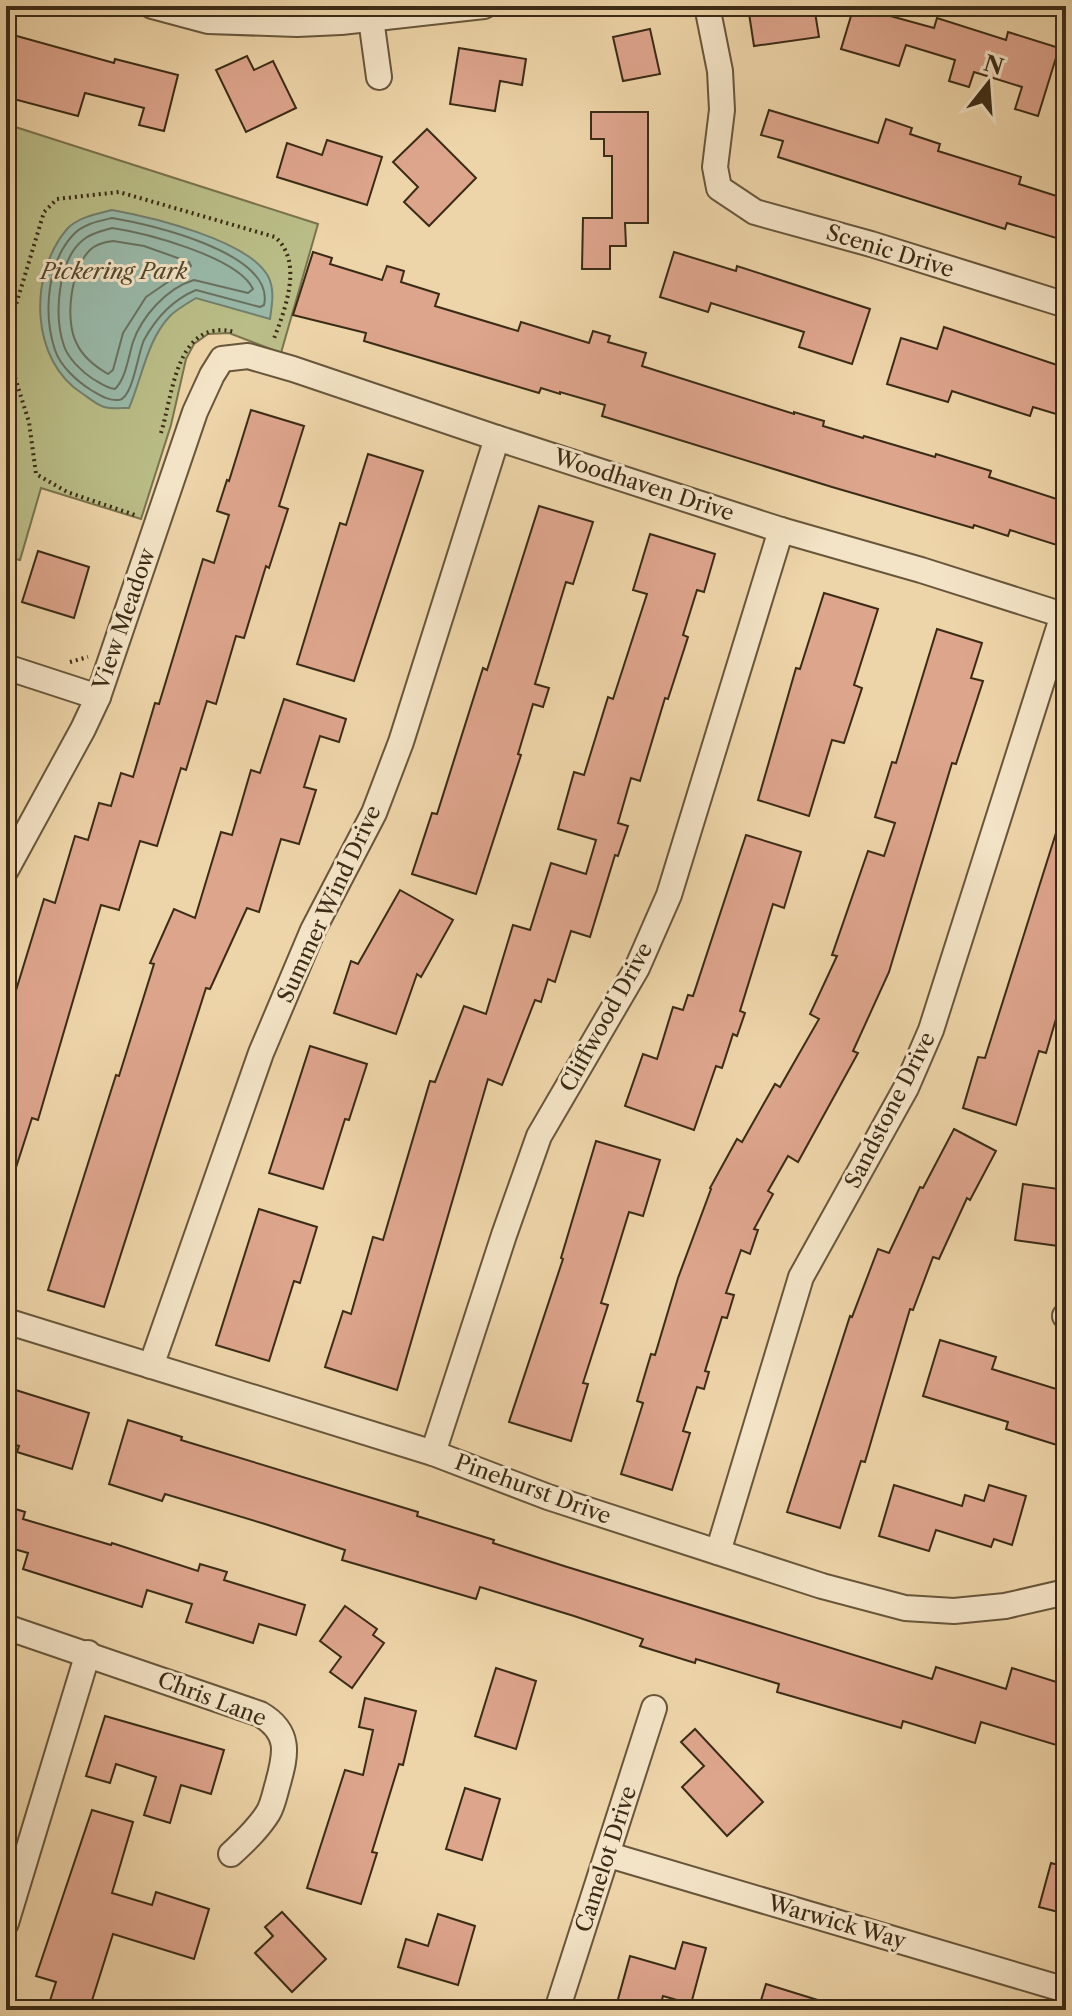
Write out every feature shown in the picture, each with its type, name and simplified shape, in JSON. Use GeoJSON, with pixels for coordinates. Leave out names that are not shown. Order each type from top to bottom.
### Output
{"type":"FeatureCollection","features":[{"type":"Feature","properties":{"kind":"street"},"geometry":{"type":"LineString","coordinates":[[152,6],[208,21],[297,24],[484,6]]}},
{"type":"Feature","properties":{"kind":"street","name":"Scenic Drive"},"geometry":{"type":"LineString","coordinates":[[707,6],[720,71],[722,110],[715,167],[719,188],[755,212],[871,244],[1066,305]]}},
{"type":"Feature","properties":{"kind":"street"},"geometry":{"type":"LineString","coordinates":[[371,19],[379,77]]}},
{"type":"Feature","properties":{"kind":"street","name":"Woodhaven Drive"},"geometry":{"type":"LineString","coordinates":[[222,359],[248,356],[293,369],[781,530],[921,570],[1064,616]]}},
{"type":"Feature","properties":{"kind":"street","name":"View Meadow"},"geometry":{"type":"LineString","coordinates":[[6,870],[98,697],[195,412],[222,359]]}},
{"type":"Feature","properties":{"kind":"street","name":"Summer Wind Drive"},"geometry":{"type":"LineString","coordinates":[[151,1366],[261,1053],[313,930],[374,813],[401,742],[497,438]]}},
{"type":"Feature","properties":{"kind":"street","name":"Cliffwood Drive"},"geometry":{"type":"LineString","coordinates":[[433,1453],[539,1136],[637,968],[669,895],[781,530]]}},
{"type":"Feature","properties":{"kind":"street","name":"Sandstone Drive"},"geometry":{"type":"LineString","coordinates":[[718,1552],[801,1277],[924,1051],[1064,616]]}},
{"type":"Feature","properties":{"kind":"street"},"geometry":{"type":"LineString","coordinates":[[6,667],[98,697]]}},
{"type":"Feature","properties":{"kind":"street","name":"Pinehurst Drive"},"geometry":{"type":"LineString","coordinates":[[6,1321],[433,1453],[548,1497],[822,1586],[905,1608],[954,1611],[1005,1606],[1066,1592]]}},
{"type":"Feature","properties":{"kind":"street","name":"Chris Lane"},"geometry":{"type":"LineString","coordinates":[[6,1627],[88,1653],[273,1721],[281,1734],[286,1754],[270,1811],[231,1854]]}},
{"type":"Feature","properties":{"kind":"street"},"geometry":{"type":"LineString","coordinates":[[6,1923],[88,1653]]}},
{"type":"Feature","properties":{"kind":"street","name":"Camelot Drive"},"geometry":{"type":"LineString","coordinates":[[557,2010],[654,1708]]}},
{"type":"Feature","properties":{"kind":"street","name":"Warwick Way"},"geometry":{"type":"LineString","coordinates":[[609,1855],[1066,1990]]}},
{"type":"Feature","properties":{"kind":"path"},"geometry":{"type":"LineString","coordinates":[[6,338],[44,212],[57,199],[119,192],[275,237],[286,247],[290,262],[285,309],[273,342]]}},
{"type":"Feature","properties":{"kind":"path"},"geometry":{"type":"LineString","coordinates":[[6,349],[29,422],[36,474],[67,492],[135,515]]}},
{"type":"Feature","properties":{"kind":"green space","name":"Pickering Park"},"geometry":{"type":"Polygon","coordinates":[[[6,124],[318,224],[281,353],[229,333],[208,334],[194,344],[186,359],[171,425],[141,519],[41,488],[20,560],[7,557],[6,560],[6,124]]]}},
{"type":"Feature","properties":{"kind":"water"},"geometry":{"type":"Polygon","coordinates":[[[112,210],[197,232],[241,251],[268,276],[272,292],[270,319],[196,298],[173,313],[150,348],[129,408],[101,406],[65,379],[44,339],[40,316],[41,293],[54,248],[71,225],[112,210]]]}},
{"type":"Feature","properties":{"kind":"building"},"geometry":{"type":"Polygon","coordinates":[[[814,6],[819,37],[754,46],[748,7],[814,6]]]}},
{"type":"Feature","properties":{"kind":"building"},"geometry":{"type":"Polygon","coordinates":[[[854,6],[934,28],[937,18],[1006,40],[1008,32],[1059,48],[1038,116],[1015,109],[1022,87],[974,72],[969,87],[949,81],[955,60],[906,45],[899,66],[841,49],[854,6]]]}},
{"type":"Feature","properties":{"kind":"building"},"geometry":{"type":"Polygon","coordinates":[[[650,29],[660,74],[623,81],[613,37],[650,29]]]}},
{"type":"Feature","properties":{"kind":"building"},"geometry":{"type":"Polygon","coordinates":[[[6,33],[114,63],[115,59],[178,75],[164,131],[139,125],[144,108],[85,93],[78,116],[6,97],[6,33]]]}},
{"type":"Feature","properties":{"kind":"building"},"geometry":{"type":"Polygon","coordinates":[[[459,48],[526,59],[522,85],[500,81],[495,111],[450,104],[459,48]]]}},
{"type":"Feature","properties":{"kind":"building"},"geometry":{"type":"Polygon","coordinates":[[[247,56],[254,70],[273,61],[296,108],[246,132],[216,70],[247,56]]]}},
{"type":"Feature","properties":{"kind":"building"},"geometry":{"type":"Polygon","coordinates":[[[769,110],[878,143],[886,119],[912,128],[910,134],[940,144],[938,151],[1021,177],[1019,184],[1066,199],[1066,241],[1007,223],[1005,229],[778,157],[783,141],[761,135],[769,110]]]}},
{"type":"Feature","properties":{"kind":"building"},"geometry":{"type":"Polygon","coordinates":[[[591,112],[648,112],[648,223],[625,223],[626,246],[610,246],[610,269],[582,269],[583,218],[612,218],[612,156],[604,156],[604,139],[591,139],[591,112]]]}},
{"type":"Feature","properties":{"kind":"building"},"geometry":{"type":"Polygon","coordinates":[[[427,129],[476,178],[429,226],[404,202],[418,187],[393,162],[427,129]]]}},
{"type":"Feature","properties":{"kind":"building"},"geometry":{"type":"Polygon","coordinates":[[[327,140],[382,157],[367,205],[277,177],[287,143],[322,155],[327,140]]]}},
{"type":"Feature","properties":{"kind":"building"},"geometry":{"type":"Polygon","coordinates":[[[313,252],[332,258],[330,264],[382,280],[387,266],[404,271],[401,282],[439,294],[435,306],[518,331],[521,322],[589,343],[593,331],[610,336],[608,342],[646,353],[642,366],[824,421],[823,426],[991,471],[989,477],[1066,502],[1066,548],[1010,530],[1008,536],[974,525],[973,528],[832,487],[602,416],[605,405],[541,388],[539,393],[364,341],[366,333],[293,315],[313,252]]]}},
{"type":"Feature","properties":{"kind":"building"},"geometry":{"type":"Polygon","coordinates":[[[674,252],[736,271],[737,266],[870,309],[852,364],[799,347],[804,332],[711,303],[708,312],[660,297],[674,252]]]}},
{"type":"Feature","properties":{"kind":"building"},"geometry":{"type":"Polygon","coordinates":[[[944,327],[1066,368],[1066,417],[1033,407],[1030,416],[952,391],[948,402],[887,384],[901,338],[937,349],[944,327]]]}},
{"type":"Feature","properties":{"kind":"building"},"geometry":{"type":"Polygon","coordinates":[[[251,410],[304,426],[279,506],[288,509],[269,568],[266,566],[244,638],[236,636],[216,704],[207,701],[186,770],[181,768],[157,846],[140,841],[119,910],[101,905],[38,1120],[32,1118],[10,1186],[6,1185],[6,1023],[44,899],[55,903],[75,836],[88,840],[99,803],[111,806],[121,773],[133,777],[155,703],[159,704],[203,559],[214,563],[229,515],[217,511],[251,410]]]}},
{"type":"Feature","properties":{"kind":"building"},"geometry":{"type":"Polygon","coordinates":[[[368,454],[423,471],[354,681],[297,664],[340,523],[346,525],[368,454]]]}},
{"type":"Feature","properties":{"kind":"building"},"geometry":{"type":"Polygon","coordinates":[[[539,506],[593,522],[573,584],[566,582],[535,684],[549,688],[543,707],[533,704],[518,754],[521,755],[476,894],[412,874],[432,813],[437,814],[483,668],[487,670],[539,506]]]}},
{"type":"Feature","properties":{"kind":"building"},"geometry":{"type":"Polygon","coordinates":[[[650,534],[715,554],[704,592],[697,590],[683,635],[688,637],[668,699],[665,698],[640,781],[631,778],[618,823],[628,826],[618,856],[615,855],[590,937],[571,931],[555,982],[548,979],[541,1002],[535,1000],[502,1085],[488,1079],[397,1390],[325,1367],[343,1311],[351,1314],[373,1237],[383,1240],[430,1081],[435,1082],[464,1006],[486,1014],[513,925],[530,930],[551,863],[586,874],[596,840],[558,829],[574,772],[584,775],[608,697],[613,699],[647,594],[633,590],[650,534]]]}},
{"type":"Feature","properties":{"kind":"building"},"geometry":{"type":"Polygon","coordinates":[[[38,551],[89,567],[74,618],[22,602],[38,551]]]}},
{"type":"Feature","properties":{"kind":"building"},"geometry":{"type":"Polygon","coordinates":[[[824,593],[878,609],[854,685],[862,688],[844,743],[832,740],[809,816],[758,800],[796,668],[800,669],[824,593]]]}},
{"type":"Feature","properties":{"kind":"building"},"geometry":{"type":"Polygon","coordinates":[[[937,629],[982,643],[971,678],[983,681],[956,764],[952,763],[889,972],[853,1051],[858,1053],[798,1162],[788,1156],[768,1191],[773,1194],[754,1229],[758,1230],[750,1254],[741,1250],[726,1293],[734,1295],[727,1318],[722,1317],[705,1371],[709,1372],[704,1389],[697,1387],[683,1431],[690,1433],[672,1490],[621,1474],[643,1403],[637,1401],[651,1354],[655,1355],[710,1188],[737,1139],[742,1142],[775,1084],[780,1087],[819,1019],[810,1014],[837,956],[832,955],[868,851],[884,856],[895,823],[875,817],[892,762],[896,763],[937,629]]]}},
{"type":"Feature","properties":{"kind":"building"},"geometry":{"type":"Polygon","coordinates":[[[284,699],[346,719],[339,742],[320,736],[304,787],[316,790],[299,844],[281,839],[259,912],[247,908],[210,989],[206,988],[104,1307],[48,1290],[154,964],[150,963],[174,909],[195,918],[221,832],[232,835],[251,770],[260,773],[284,699]]]}},
{"type":"Feature","properties":{"kind":"building"},"geometry":{"type":"Polygon","coordinates":[[[1062,814],[1066,815],[1066,985],[1046,1053],[1039,1051],[1016,1125],[963,1108],[978,1057],[985,1058],[1062,814]]]}},
{"type":"Feature","properties":{"kind":"building"},"geometry":{"type":"Polygon","coordinates":[[[746,835],[801,852],[784,908],[773,904],[740,1011],[745,1013],[737,1036],[733,1034],[722,1068],[716,1066],[694,1130],[625,1106],[643,1054],[657,1059],[673,1007],[683,1010],[688,995],[693,996],[746,835]]]}},
{"type":"Feature","properties":{"kind":"building"},"geometry":{"type":"Polygon","coordinates":[[[400,890],[453,920],[421,977],[417,974],[396,1034],[334,1013],[351,961],[358,964],[400,890]]]}},
{"type":"Feature","properties":{"kind":"building"},"geometry":{"type":"Polygon","coordinates":[[[310,1046],[367,1064],[349,1120],[345,1119],[323,1189],[269,1173],[310,1046]]]}},
{"type":"Feature","properties":{"kind":"building"},"geometry":{"type":"Polygon","coordinates":[[[954,1129],[996,1151],[970,1200],[967,1198],[939,1259],[933,1257],[913,1310],[910,1309],[865,1462],[861,1461],[840,1528],[787,1512],[850,1316],[878,1249],[889,1253],[920,1187],[923,1188],[954,1129]]]}},
{"type":"Feature","properties":{"kind":"building"},"geometry":{"type":"Polygon","coordinates":[[[596,1141],[660,1160],[643,1216],[629,1212],[601,1303],[608,1305],[583,1383],[588,1384],[571,1441],[509,1422],[563,1259],[596,1141]]]}},
{"type":"Feature","properties":{"kind":"building"},"geometry":{"type":"Polygon","coordinates":[[[1023,1184],[1066,1190],[1066,1247],[1015,1240],[1023,1184]]]}},
{"type":"Feature","properties":{"kind":"building"},"geometry":{"type":"Polygon","coordinates":[[[259,1209],[317,1227],[300,1283],[294,1281],[269,1361],[216,1345],[259,1209]]]}},
{"type":"Feature","properties":{"kind":"building"},"geometry":{"type":"Polygon","coordinates":[[[940,1340],[996,1357],[992,1369],[1066,1392],[1066,1426],[1060,1446],[1006,1429],[1008,1422],[923,1396],[940,1340]]]}},
{"type":"Feature","properties":{"kind":"building"},"geometry":{"type":"Polygon","coordinates":[[[6,1387],[89,1413],[72,1469],[17,1452],[19,1446],[6,1442],[6,1387]]]}},
{"type":"Feature","properties":{"kind":"building"},"geometry":{"type":"Polygon","coordinates":[[[128,1420],[182,1437],[181,1440],[418,1512],[417,1516],[564,1566],[932,1679],[936,1667],[1006,1689],[1012,1668],[1066,1685],[1066,1748],[981,1722],[975,1743],[903,1721],[901,1728],[777,1692],[779,1684],[640,1646],[643,1639],[480,1587],[476,1599],[342,1560],[345,1550],[265,1524],[165,1494],[162,1501],[109,1484],[128,1420]]]}},
{"type":"Feature","properties":{"kind":"building"},"geometry":{"type":"Polygon","coordinates":[[[894,1485],[962,1506],[965,1495],[984,1501],[989,1485],[1026,1496],[1012,1545],[994,1539],[991,1547],[936,1530],[929,1551],[879,1536],[894,1485]]]}},
{"type":"Feature","properties":{"kind":"building"},"geometry":{"type":"Polygon","coordinates":[[[6,1506],[25,1512],[23,1519],[198,1571],[200,1564],[227,1572],[224,1580],[305,1605],[296,1635],[259,1624],[253,1643],[186,1622],[192,1604],[147,1590],[142,1607],[23,1569],[28,1553],[14,1549],[10,1561],[6,1560],[6,1506]]]}},
{"type":"Feature","properties":{"kind":"building"},"geometry":{"type":"Polygon","coordinates":[[[345,1606],[377,1629],[373,1635],[384,1643],[352,1688],[330,1672],[341,1657],[320,1641],[345,1606]]]}},
{"type":"Feature","properties":{"kind":"building"},"geometry":{"type":"Polygon","coordinates":[[[496,1668],[536,1681],[516,1749],[475,1736],[496,1668]]]}},
{"type":"Feature","properties":{"kind":"building"},"geometry":{"type":"Polygon","coordinates":[[[365,1698],[416,1711],[403,1765],[399,1764],[372,1852],[377,1853],[361,1904],[307,1888],[345,1770],[363,1775],[373,1730],[359,1727],[365,1698]]]}},
{"type":"Feature","properties":{"kind":"building"},"geometry":{"type":"Polygon","coordinates":[[[105,1716],[224,1750],[211,1794],[181,1785],[170,1823],[144,1815],[156,1777],[116,1764],[110,1783],[86,1776],[105,1716]]]}},
{"type":"Feature","properties":{"kind":"building"},"geometry":{"type":"Polygon","coordinates":[[[695,1729],[763,1802],[727,1836],[682,1787],[704,1766],[681,1742],[695,1729]]]}},
{"type":"Feature","properties":{"kind":"building"},"geometry":{"type":"Polygon","coordinates":[[[465,1788],[500,1799],[482,1860],[446,1849],[465,1788]]]}},
{"type":"Feature","properties":{"kind":"building"},"geometry":{"type":"Polygon","coordinates":[[[92,1810],[133,1822],[112,1893],[152,1905],[156,1892],[209,1909],[194,1959],[113,1934],[89,2010],[47,2010],[56,1982],[36,1976],[92,1810]]]}},
{"type":"Feature","properties":{"kind":"building"},"geometry":{"type":"Polygon","coordinates":[[[1051,1863],[1066,1867],[1066,1914],[1039,1907],[1051,1863]]]}},
{"type":"Feature","properties":{"kind":"building"},"geometry":{"type":"Polygon","coordinates":[[[282,1912],[326,1959],[292,1992],[255,1953],[273,1936],[265,1927],[282,1912]]]}},
{"type":"Feature","properties":{"kind":"building"},"geometry":{"type":"Polygon","coordinates":[[[438,1914],[475,1926],[458,1985],[398,1967],[406,1939],[428,1946],[438,1914]]]}},
{"type":"Feature","properties":{"kind":"building"},"geometry":{"type":"Polygon","coordinates":[[[683,1942],[706,1948],[691,2004],[663,1996],[659,2010],[615,2010],[630,1956],[675,1969],[683,1942]]]}},
{"type":"Feature","properties":{"kind":"building"},"geometry":{"type":"Polygon","coordinates":[[[766,1984],[837,2006],[836,2010],[758,2010],[766,1984]]]}}]}
